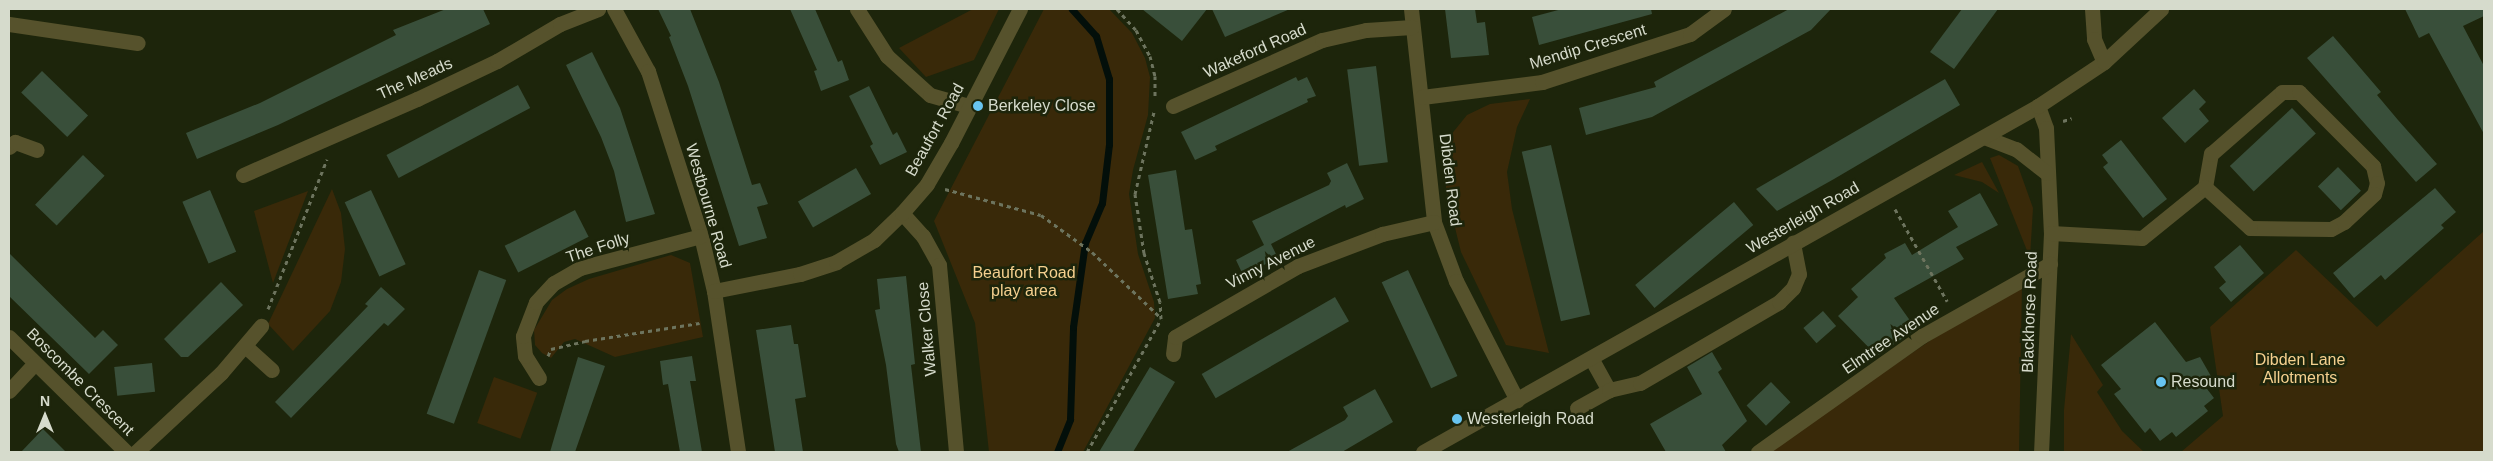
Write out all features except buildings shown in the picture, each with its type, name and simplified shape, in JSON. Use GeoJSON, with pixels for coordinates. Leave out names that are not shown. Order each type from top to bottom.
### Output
{"type":"FeatureCollection","features":[{"type":"Feature","properties":{"kind":"street","name":"The Meads"},"geometry":{"type":"LineString","coordinates":[[243,175],[337,132],[417,99],[497,60],[560,24],[598,9]]}},
{"type":"Feature","properties":{"kind":"street","name":"Westbourne Road"},"geometry":{"type":"LineString","coordinates":[[614,9],[648,71],[701,236],[714,291],[738,452]]}},
{"type":"Feature","properties":{"kind":"street"},"geometry":{"type":"LineString","coordinates":[[857,9],[887,56],[930,95],[969,106]]}},
{"type":"Feature","properties":{"kind":"street","name":"Beaufort Road"},"geometry":{"type":"LineString","coordinates":[[714,291],[800,274],[836,262],[874,240],[902,214],[927,184],[1020,9]]}},
{"type":"Feature","properties":{"kind":"street","name":"Dibden Road"},"geometry":{"type":"LineString","coordinates":[[1411,9],[1434,222],[1456,281],[1517,400]]}},
{"type":"Feature","properties":{"kind":"street","name":"Mendip Crescent"},"geometry":{"type":"LineString","coordinates":[[1422,97],[1542,82],[1690,34],[1724,9]]}},
{"type":"Feature","properties":{"kind":"street"},"geometry":{"type":"LineString","coordinates":[[2092,9],[2094,39],[2104,62]]}},
{"type":"Feature","properties":{"kind":"street","name":"Westerleigh Road"},"geometry":{"type":"LineString","coordinates":[[1423,452],[2038,106],[2104,62],[2161,9]]}},
{"type":"Feature","properties":{"kind":"street"},"geometry":{"type":"LineString","coordinates":[[9,24],[138,43]]}},
{"type":"Feature","properties":{"kind":"street","name":"Wakeford Road"},"geometry":{"type":"LineString","coordinates":[[1174,106],[1322,40],[1366,30],[1412,27]]}},
{"type":"Feature","properties":{"kind":"street"},"geometry":{"type":"LineString","coordinates":[[2051,232],[2142,238],[2205,187],[2211,154],[2282,92],[2300,92],[2373,166],[2377,183],[2374,194],[2344,222],[2331,229],[2250,228],[2205,187]]}},
{"type":"Feature","properties":{"kind":"street","name":"Blackhorse Road"},"geometry":{"type":"LineString","coordinates":[[2038,106],[2046,128],[2051,232],[2041,452]]}},
{"type":"Feature","properties":{"kind":"street"},"geometry":{"type":"LineString","coordinates":[[1984,137],[2016,149],[2047,173]]}},
{"type":"Feature","properties":{"kind":"street"},"geometry":{"type":"LineString","coordinates":[[9,147],[15,142],[37,150]]}},
{"type":"Feature","properties":{"kind":"street","name":"Walker Close"},"geometry":{"type":"LineString","coordinates":[[902,214],[923,236],[939,265],[956,452]]}},
{"type":"Feature","properties":{"kind":"street","name":"Vinny Avenue"},"geometry":{"type":"LineString","coordinates":[[1175,337],[1298,266],[1382,234],[1434,222]]}},
{"type":"Feature","properties":{"kind":"street","name":"The Folly"},"geometry":{"type":"LineString","coordinates":[[539,378],[525,356],[523,336],[536,302],[554,282],[580,268],[701,236]]}},
{"type":"Feature","properties":{"kind":"street"},"geometry":{"type":"LineString","coordinates":[[1577,408],[1609,390],[1640,383],[1779,302],[1793,288],[1799,274],[1793,243]]}},
{"type":"Feature","properties":{"kind":"street","name":"Elmtree Avenue"},"geometry":{"type":"LineString","coordinates":[[1758,452],[1922,336],[2050,264]]}},
{"type":"Feature","properties":{"kind":"street"},"geometry":{"type":"LineString","coordinates":[[136,452],[168,426],[262,326]]}},
{"type":"Feature","properties":{"kind":"street","name":"Boscombe Crescent"},"geometry":{"type":"LineString","coordinates":[[9,337],[126,452]]}},
{"type":"Feature","properties":{"kind":"street"},"geometry":{"type":"LineString","coordinates":[[1173,354],[1175,337]]}},
{"type":"Feature","properties":{"kind":"street"},"geometry":{"type":"LineString","coordinates":[[245,346],[272,370]]}},
{"type":"Feature","properties":{"kind":"street"},"geometry":{"type":"LineString","coordinates":[[1590,358],[1609,390]]}},
{"type":"Feature","properties":{"kind":"street"},"geometry":{"type":"LineString","coordinates":[[9,391],[35,363]]}},
{"type":"Feature","properties":{"kind":"path"},"geometry":{"type":"LineString","coordinates":[[1087,452],[1161,319],[1154,280],[1144,253],[1135,194],[1154,116],[1155,76],[1150,56],[1136,30],[1117,9]]}},
{"type":"Feature","properties":{"kind":"path"},"geometry":{"type":"LineString","coordinates":[[262,326],[337,132]]}},
{"type":"Feature","properties":{"kind":"path"},"geometry":{"type":"LineString","coordinates":[[927,184],[1041,215],[1092,252],[1161,319],[1175,337]]}},
{"type":"Feature","properties":{"kind":"path"},"geometry":{"type":"LineString","coordinates":[[1885,192],[1956,317]]}},
{"type":"Feature","properties":{"kind":"path"},"geometry":{"type":"LineString","coordinates":[[539,378],[551,349],[718,320]]}},
{"type":"Feature","properties":{"kind":"green space"},"geometry":{"type":"Polygon","coordinates":[[[973,9],[999,9],[974,60],[926,77],[899,48],[973,9]]]}},
{"type":"Feature","properties":{"kind":"green space","name":"Beaufort Road play area"},"geometry":{"type":"Polygon","coordinates":[[[1044,9],[1109,9],[1132,33],[1145,58],[1150,77],[1148,115],[1133,170],[1129,194],[1138,254],[1154,302],[1155,318],[1083,452],[989,452],[975,323],[934,221],[1044,9]]]}},
{"type":"Feature","properties":{"kind":"green space"},"geometry":{"type":"Polygon","coordinates":[[[1530,99],[1517,127],[1507,172],[1512,209],[1549,353],[1506,345],[1461,252],[1446,191],[1446,141],[1467,115],[1490,104],[1530,99]]]}},
{"type":"Feature","properties":{"kind":"green space"},"geometry":{"type":"Polygon","coordinates":[[[1999,155],[2018,166],[2033,208],[2030,258],[1990,158],[1999,155]]]}},
{"type":"Feature","properties":{"kind":"green space"},"geometry":{"type":"Polygon","coordinates":[[[1982,162],[1999,193],[1982,182],[1954,175],[1982,162]]]}},
{"type":"Feature","properties":{"kind":"green space"},"geometry":{"type":"Polygon","coordinates":[[[332,189],[341,213],[345,249],[341,282],[330,311],[293,351],[268,324],[332,189]]]}},
{"type":"Feature","properties":{"kind":"green space"},"geometry":{"type":"Polygon","coordinates":[[[308,191],[273,283],[254,211],[308,191]]]}},
{"type":"Feature","properties":{"kind":"green space","name":"Dibden Lane Allotments"},"geometry":{"type":"Polygon","coordinates":[[[2484,231],[2484,452],[2181,452],[2223,416],[2210,327],[2296,250],[2377,327],[2484,231]]]}},
{"type":"Feature","properties":{"kind":"green space"},"geometry":{"type":"Polygon","coordinates":[[[671,255],[690,263],[703,337],[615,357],[575,339],[564,342],[551,358],[542,353],[535,345],[534,330],[552,300],[567,289],[589,279],[671,255]]]}},
{"type":"Feature","properties":{"kind":"green space"},"geometry":{"type":"Polygon","coordinates":[[[2022,284],[2019,452],[1766,452],[1934,338],[2022,284]]]}},
{"type":"Feature","properties":{"kind":"green space"},"geometry":{"type":"Polygon","coordinates":[[[2071,334],[2103,385],[2097,392],[2122,431],[2144,452],[2064,452],[2064,410],[2071,334]]]}},
{"type":"Feature","properties":{"kind":"green space"},"geometry":{"type":"Polygon","coordinates":[[[494,377],[537,393],[520,439],[477,423],[494,377]]]}},
{"type":"Feature","properties":{"kind":"waterway"},"geometry":{"type":"LineString","coordinates":[[1057,452],[1070,419],[1073,327],[1085,243],[1102,203],[1109,144],[1109,79],[1096,36],[1072,9]]}},
{"type":"Feature","properties":{"kind":"place","name":"Berkeley Close"},"geometry":{"type":"Point","coordinates":[978,106]}},
{"type":"Feature","properties":{"kind":"place","name":"Resound"},"geometry":{"type":"Point","coordinates":[2161,382]}},
{"type":"Feature","properties":{"kind":"place","name":"Westerleigh Road"},"geometry":{"type":"Point","coordinates":[1457,419]}}]}
